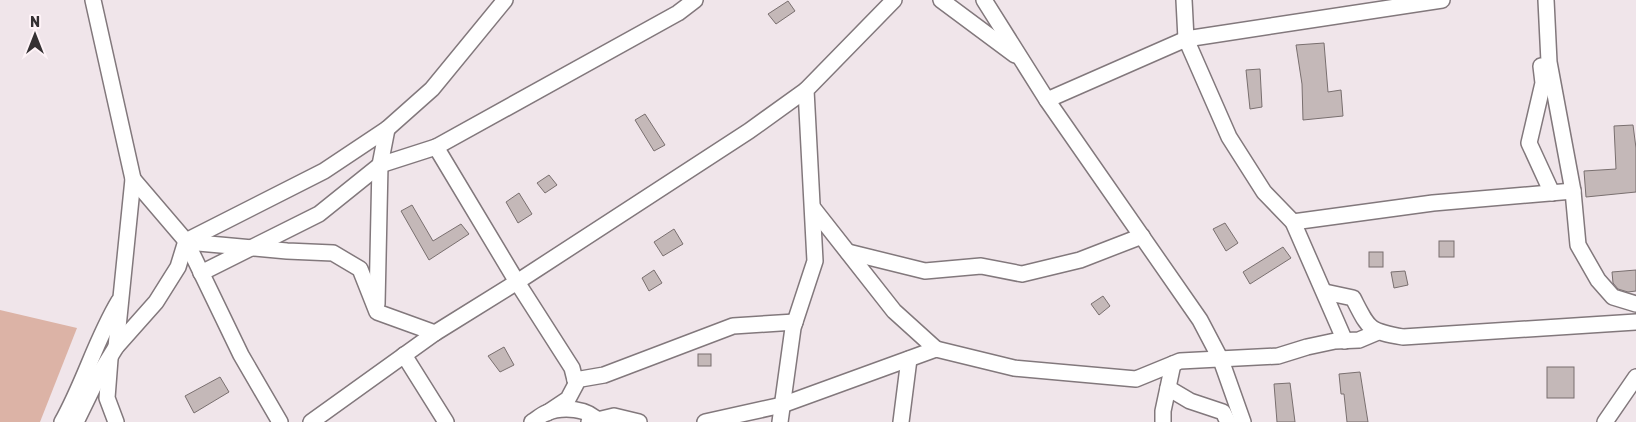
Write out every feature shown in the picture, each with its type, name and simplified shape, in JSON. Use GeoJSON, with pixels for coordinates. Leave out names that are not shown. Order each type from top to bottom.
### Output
{"type":"FeatureCollection","features":[{"type":"Feature","properties":{"kind":"street"},"geometry":{"type":"LineString","coordinates":[[93,0],[133,178],[121,297],[107,398],[116,422]]}},
{"type":"Feature","properties":{"kind":"street"},"geometry":{"type":"LineString","coordinates":[[76,422],[100,373],[113,352],[156,302],[178,267],[186,242],[324,171],[387,129],[432,88],[505,0]]}},
{"type":"Feature","properties":{"kind":"street"},"geometry":{"type":"LineString","coordinates":[[201,273],[319,214],[380,165],[436,147],[678,13],[695,0]]}},
{"type":"Feature","properties":{"kind":"street"},"geometry":{"type":"LineString","coordinates":[[311,422],[435,333],[749,131],[806,90],[894,0]]}},
{"type":"Feature","properties":{"kind":"street"},"geometry":{"type":"LineString","coordinates":[[941,0],[1022,61]]}},
{"type":"Feature","properties":{"kind":"street"},"geometry":{"type":"LineString","coordinates":[[984,0],[1047,100],[1200,320],[1221,360],[1243,422]]}},
{"type":"Feature","properties":{"kind":"street"},"geometry":{"type":"LineString","coordinates":[[1184,0],[1186,39],[1229,137],[1264,192],[1293,222],[1345,341]]}},
{"type":"Feature","properties":{"kind":"street"},"geometry":{"type":"LineString","coordinates":[[1047,100],[1186,39],[1442,0]]}},
{"type":"Feature","properties":{"kind":"street"},"geometry":{"type":"LineString","coordinates":[[1536,0],[1543,83],[1530,143],[1552,193]]}},
{"type":"Feature","properties":{"kind":"street"},"geometry":{"type":"LineString","coordinates":[[1546,0],[1549,62],[1573,192],[1578,245],[1598,280],[1612,297],[1636,304]]}},
{"type":"Feature","properties":{"kind":"street"},"geometry":{"type":"LineString","coordinates":[[780,422],[795,322],[815,262],[806,90]]}},
{"type":"Feature","properties":{"kind":"street"},"geometry":{"type":"LineString","coordinates":[[377,312],[380,165],[387,129]]}},
{"type":"Feature","properties":{"kind":"street"},"geometry":{"type":"LineString","coordinates":[[436,147],[517,282],[572,368],[576,384],[568,399],[532,422]]}},
{"type":"Feature","properties":{"kind":"street"},"geometry":{"type":"LineString","coordinates":[[133,178],[186,242],[242,355],[280,422]]}},
{"type":"Feature","properties":{"kind":"street"},"geometry":{"type":"LineString","coordinates":[[1293,222],[1433,203],[1573,192]]}},
{"type":"Feature","properties":{"kind":"street"},"geometry":{"type":"LineString","coordinates":[[813,208],[894,311],[936,349],[1014,368],[1136,379],[1180,361],[1278,356],[1307,347],[1359,340],[1378,332]]}},
{"type":"Feature","properties":{"kind":"street"},"geometry":{"type":"LineString","coordinates":[[848,252],[925,271],[981,266],[1022,274],[1080,260],[1142,236]]}},
{"type":"Feature","properties":{"kind":"street"},"geometry":{"type":"LineString","coordinates":[[186,242],[333,253],[360,269],[377,312],[435,333]]}},
{"type":"Feature","properties":{"kind":"street"},"geometry":{"type":"LineString","coordinates":[[1325,292],[1353,298],[1366,324],[1378,332],[1403,337],[1636,322]]}},
{"type":"Feature","properties":{"kind":"street"},"geometry":{"type":"LineString","coordinates":[[62,422],[75,398],[110,317],[121,297]]}},
{"type":"Feature","properties":{"kind":"street"},"geometry":{"type":"LineString","coordinates":[[575,380],[604,375],[733,326],[795,322]]}},
{"type":"Feature","properties":{"kind":"street"},"geometry":{"type":"LineString","coordinates":[[705,422],[782,405],[936,349]]}},
{"type":"Feature","properties":{"kind":"street"},"geometry":{"type":"LineString","coordinates":[[404,355],[446,422]]}},
{"type":"Feature","properties":{"kind":"street"},"geometry":{"type":"LineString","coordinates":[[901,422],[910,359]]}},
{"type":"Feature","properties":{"kind":"street"},"geometry":{"type":"LineString","coordinates":[[1163,422],[1163,411],[1173,364]]}},
{"type":"Feature","properties":{"kind":"street"},"geometry":{"type":"LineString","coordinates":[[1605,422],[1636,377]]}},
{"type":"Feature","properties":{"kind":"street"},"geometry":{"type":"LineString","coordinates":[[1168,388],[1190,401],[1223,412],[1228,422]]}},
{"type":"Feature","properties":{"kind":"street"},"geometry":{"type":"LineString","coordinates":[[547,412],[572,409],[589,412],[595,421],[614,416],[640,422]]}},
{"type":"Feature","properties":{"kind":"street"},"geometry":{"type":"LineString","coordinates":[[758,422],[767,409]]}},
{"type":"Feature","properties":{"kind":"shaded area"},"geometry":{"type":"Polygon","coordinates":[[[0,310],[77,328],[40,422],[0,422],[0,310]]]}},
{"type":"Feature","properties":{"kind":"building"},"geometry":{"type":"Polygon","coordinates":[[[788,1],[795,11],[776,24],[768,14],[788,1]]]}},
{"type":"Feature","properties":{"kind":"building"},"geometry":{"type":"Polygon","coordinates":[[[1324,43],[1328,92],[1341,90],[1343,116],[1303,120],[1302,84],[1296,45],[1324,43]]]}},
{"type":"Feature","properties":{"kind":"building"},"geometry":{"type":"Polygon","coordinates":[[[1260,69],[1262,107],[1250,109],[1246,70],[1260,69]]]}},
{"type":"Feature","properties":{"kind":"building"},"geometry":{"type":"Polygon","coordinates":[[[645,114],[665,145],[654,151],[635,120],[645,114]]]}},
{"type":"Feature","properties":{"kind":"building"},"geometry":{"type":"Polygon","coordinates":[[[1633,125],[1636,148],[1636,192],[1586,197],[1584,171],[1616,169],[1614,126],[1633,125]]]}},
{"type":"Feature","properties":{"kind":"building"},"geometry":{"type":"Polygon","coordinates":[[[549,175],[557,185],[545,193],[537,183],[549,175]]]}},
{"type":"Feature","properties":{"kind":"building"},"geometry":{"type":"Polygon","coordinates":[[[519,193],[532,214],[518,223],[506,202],[519,193]]]}},
{"type":"Feature","properties":{"kind":"building"},"geometry":{"type":"Polygon","coordinates":[[[412,205],[433,241],[461,224],[469,234],[429,260],[401,211],[412,205]]]}},
{"type":"Feature","properties":{"kind":"building"},"geometry":{"type":"Polygon","coordinates":[[[1225,223],[1238,243],[1226,251],[1213,229],[1225,223]]]}},
{"type":"Feature","properties":{"kind":"building"},"geometry":{"type":"Polygon","coordinates":[[[674,229],[683,244],[663,256],[654,242],[674,229]]]}},
{"type":"Feature","properties":{"kind":"building"},"geometry":{"type":"Polygon","coordinates":[[[1439,241],[1454,241],[1454,257],[1439,257],[1439,241]]]}},
{"type":"Feature","properties":{"kind":"building"},"geometry":{"type":"Polygon","coordinates":[[[1283,247],[1291,258],[1250,284],[1243,272],[1283,247]]]}},
{"type":"Feature","properties":{"kind":"building"},"geometry":{"type":"Polygon","coordinates":[[[1369,252],[1383,252],[1383,267],[1369,267],[1369,252]]]}},
{"type":"Feature","properties":{"kind":"building"},"geometry":{"type":"Polygon","coordinates":[[[654,270],[662,283],[649,291],[642,278],[654,270]]]}},
{"type":"Feature","properties":{"kind":"building"},"geometry":{"type":"Polygon","coordinates":[[[1636,270],[1636,291],[1628,292],[1618,289],[1613,283],[1612,272],[1636,270]]]}},
{"type":"Feature","properties":{"kind":"building"},"geometry":{"type":"Polygon","coordinates":[[[1405,271],[1408,285],[1394,288],[1391,272],[1405,271]]]}},
{"type":"Feature","properties":{"kind":"building"},"geometry":{"type":"Polygon","coordinates":[[[1103,296],[1110,306],[1099,315],[1091,304],[1103,296]]]}},
{"type":"Feature","properties":{"kind":"building"},"geometry":{"type":"Polygon","coordinates":[[[504,347],[514,365],[500,372],[488,356],[504,347]]]}},
{"type":"Feature","properties":{"kind":"building"},"geometry":{"type":"Polygon","coordinates":[[[698,354],[711,354],[711,366],[698,366],[698,354]]]}},
{"type":"Feature","properties":{"kind":"building"},"geometry":{"type":"Polygon","coordinates":[[[1547,367],[1574,367],[1574,398],[1547,398],[1547,367]]]}},
{"type":"Feature","properties":{"kind":"building"},"geometry":{"type":"Polygon","coordinates":[[[1360,372],[1368,422],[1347,422],[1344,394],[1341,394],[1339,374],[1360,372]]]}},
{"type":"Feature","properties":{"kind":"building"},"geometry":{"type":"Polygon","coordinates":[[[220,377],[229,392],[194,413],[185,396],[220,377]]]}},
{"type":"Feature","properties":{"kind":"building"},"geometry":{"type":"Polygon","coordinates":[[[1290,383],[1295,422],[1277,422],[1274,384],[1290,383]]]}}]}
